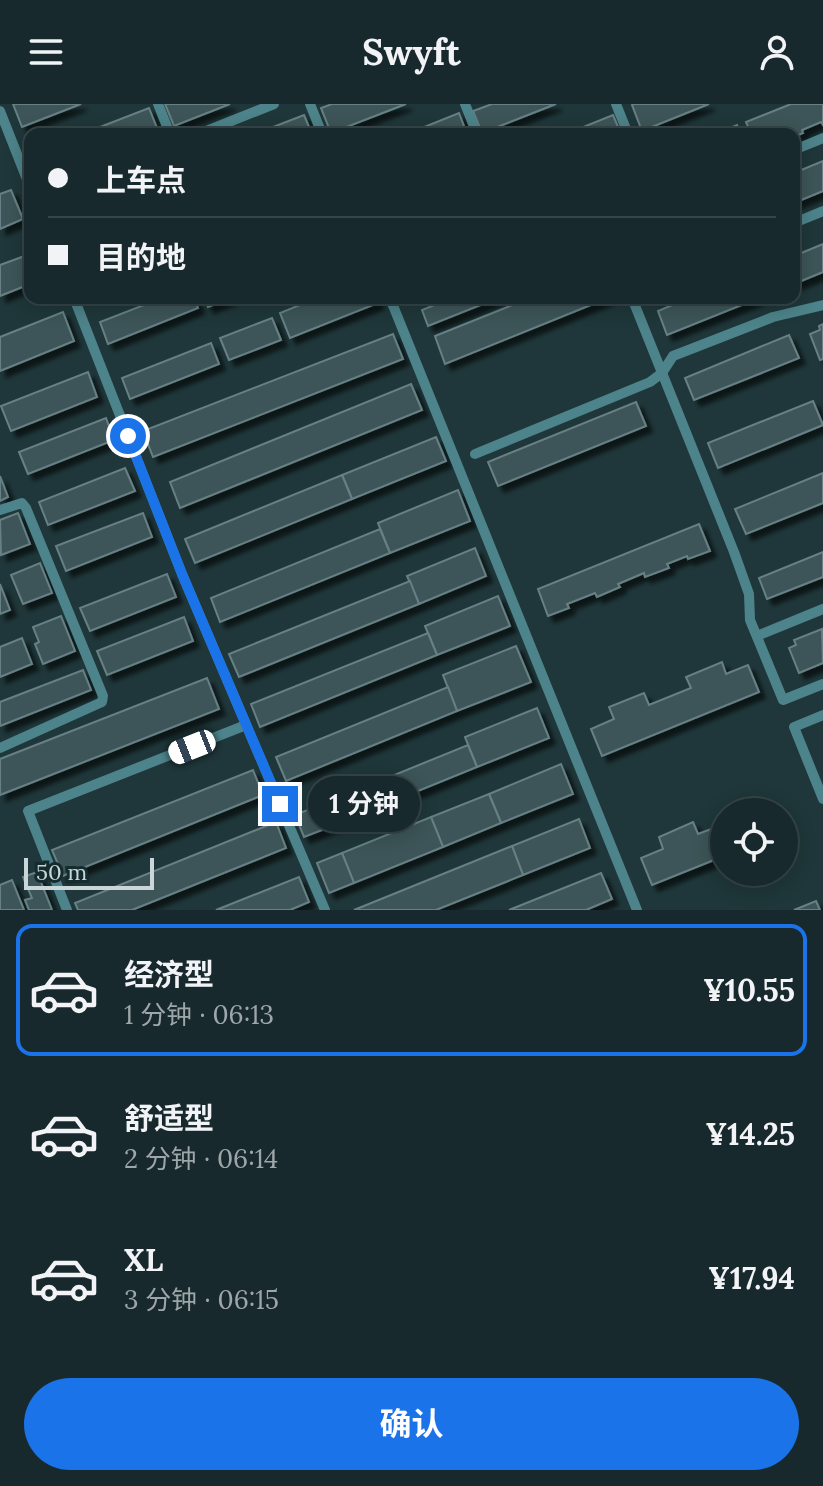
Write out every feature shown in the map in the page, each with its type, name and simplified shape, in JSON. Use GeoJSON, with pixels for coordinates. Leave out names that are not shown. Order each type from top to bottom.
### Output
{"type":"FeatureCollection","features":[{"type":"Feature","properties":{"kind":"lane"},"geometry":{"type":"LineString","coordinates":[[158,104],[168,128]]}},
{"type":"Feature","properties":{"kind":"lane"},"geometry":{"type":"LineString","coordinates":[[214,128],[274,104]]}},
{"type":"Feature","properties":{"kind":"lane"},"geometry":{"type":"LineString","coordinates":[[310,104],[320,128]]}},
{"type":"Feature","properties":{"kind":"lane"},"geometry":{"type":"LineString","coordinates":[[465,104],[475,128]]}},
{"type":"Feature","properties":{"kind":"lane"},"geometry":{"type":"LineString","coordinates":[[616,104],[626,128]]}},
{"type":"Feature","properties":{"kind":"lane"},"geometry":{"type":"LineString","coordinates":[[0,111],[24,172]]}},
{"type":"Feature","properties":{"kind":"lane"},"geometry":{"type":"LineString","coordinates":[[800,148],[823,138]]}},
{"type":"Feature","properties":{"kind":"lane"},"geometry":{"type":"LineString","coordinates":[[800,221],[823,211]]}},
{"type":"Feature","properties":{"kind":"lane"},"geometry":{"type":"LineString","coordinates":[[76,304],[182,574],[325,910]]}},
{"type":"Feature","properties":{"kind":"lane"},"geometry":{"type":"LineString","coordinates":[[392,304],[637,910]]}},
{"type":"Feature","properties":{"kind":"lane"},"geometry":{"type":"LineString","coordinates":[[634,304],[749,594],[750,620],[783,700],[823,684]]}},
{"type":"Feature","properties":{"kind":"lane"},"geometry":{"type":"LineString","coordinates":[[475,454],[650,382],[662,373],[673,356],[773,317],[823,305]]}},
{"type":"Feature","properties":{"kind":"lane"},"geometry":{"type":"LineString","coordinates":[[0,510],[22,503],[26,508],[103,696],[102,702],[0,748]]}},
{"type":"Feature","properties":{"kind":"lane"},"geometry":{"type":"LineString","coordinates":[[757,636],[823,609]]}},
{"type":"Feature","properties":{"kind":"lane"},"geometry":{"type":"LineString","coordinates":[[823,715],[794,727],[823,799]]}},
{"type":"Feature","properties":{"kind":"lane"},"geometry":{"type":"LineString","coordinates":[[67,910],[28,811],[246,725]]}},
{"type":"Feature","properties":{"kind":"building"},"geometry":{"type":"Polygon","coordinates":[[[13,104],[81,104],[22,127],[13,104]]]}},
{"type":"Feature","properties":{"kind":"building"},"geometry":{"type":"Polygon","coordinates":[[[165,104],[230,104],[174,126],[165,104]]]}},
{"type":"Feature","properties":{"kind":"building"},"geometry":{"type":"Polygon","coordinates":[[[332,104],[406,104],[344,128],[329,128],[321,108],[332,104]]]}},
{"type":"Feature","properties":{"kind":"building"},"geometry":{"type":"Polygon","coordinates":[[[492,104],[556,104],[495,128],[480,128],[473,111],[492,104]]]}},
{"type":"Feature","properties":{"kind":"building"},"geometry":{"type":"Polygon","coordinates":[[[709,104],[649,128],[641,128],[632,105],[709,104]]]}},
{"type":"Feature","properties":{"kind":"building"},"geometry":{"type":"Polygon","coordinates":[[[791,104],[823,104],[823,125],[821,122],[802,130],[800,134],[800,128],[748,128],[746,122],[791,104]]]}},
{"type":"Feature","properties":{"kind":"building"},"geometry":{"type":"Polygon","coordinates":[[[149,108],[157,128],[97,128],[149,108]]]}},
{"type":"Feature","properties":{"kind":"building"},"geometry":{"type":"Polygon","coordinates":[[[459,113],[465,128],[422,128],[459,113]]]}},
{"type":"Feature","properties":{"kind":"building"},"geometry":{"type":"Polygon","coordinates":[[[304,115],[309,128],[270,128],[304,115]]]}},
{"type":"Feature","properties":{"kind":"building"},"geometry":{"type":"Polygon","coordinates":[[[613,115],[618,128],[581,128],[613,115]]]}},
{"type":"Feature","properties":{"kind":"building"},"geometry":{"type":"Polygon","coordinates":[[[823,161],[823,191],[800,201],[800,171],[823,161]]]}},
{"type":"Feature","properties":{"kind":"building"},"geometry":{"type":"Polygon","coordinates":[[[11,190],[23,219],[0,229],[0,194],[11,190]]]}},
{"type":"Feature","properties":{"kind":"building"},"geometry":{"type":"Polygon","coordinates":[[[823,244],[823,272],[800,282],[800,254],[823,244]]]}},
{"type":"Feature","properties":{"kind":"building"},"geometry":{"type":"Polygon","coordinates":[[[24,256],[24,286],[0,296],[0,265],[24,256]]]}},
{"type":"Feature","properties":{"kind":"building"},"geometry":{"type":"Polygon","coordinates":[[[146,304],[196,304],[198,308],[108,344],[100,322],[146,304]]]}},
{"type":"Feature","properties":{"kind":"building"},"geometry":{"type":"Polygon","coordinates":[[[302,304],[375,304],[290,338],[280,313],[302,304]]]}},
{"type":"Feature","properties":{"kind":"building"},"geometry":{"type":"Polygon","coordinates":[[[437,304],[483,304],[428,326],[422,310],[437,304]]]}},
{"type":"Feature","properties":{"kind":"building"},"geometry":{"type":"Polygon","coordinates":[[[515,304],[593,304],[445,364],[435,336],[515,304]]]}},
{"type":"Feature","properties":{"kind":"building"},"geometry":{"type":"Polygon","coordinates":[[[675,304],[744,304],[667,335],[658,311],[675,304]]]}},
{"type":"Feature","properties":{"kind":"building"},"geometry":{"type":"Polygon","coordinates":[[[63,312],[74,341],[0,371],[0,337],[63,312]]]}},
{"type":"Feature","properties":{"kind":"building"},"geometry":{"type":"Polygon","coordinates":[[[272,318],[281,340],[229,360],[220,338],[272,318]]]}},
{"type":"Feature","properties":{"kind":"building"},"geometry":{"type":"Polygon","coordinates":[[[823,324],[823,359],[820,360],[810,334],[820,330],[819,326],[823,324]]]}},
{"type":"Feature","properties":{"kind":"building"},"geometry":{"type":"Polygon","coordinates":[[[393,334],[403,359],[153,457],[143,431],[393,334]]]}},
{"type":"Feature","properties":{"kind":"building"},"geometry":{"type":"Polygon","coordinates":[[[789,335],[799,358],[694,400],[685,378],[789,335]]]}},
{"type":"Feature","properties":{"kind":"building"},"geometry":{"type":"Polygon","coordinates":[[[211,343],[219,364],[130,399],[122,378],[211,343]]]}},
{"type":"Feature","properties":{"kind":"building"},"geometry":{"type":"Polygon","coordinates":[[[88,372],[97,397],[11,431],[1,406],[88,372]]]}},
{"type":"Feature","properties":{"kind":"building"},"geometry":{"type":"Polygon","coordinates":[[[411,384],[422,410],[180,508],[170,482],[411,384]]]}},
{"type":"Feature","properties":{"kind":"building"},"geometry":{"type":"Polygon","coordinates":[[[813,401],[823,425],[718,468],[708,443],[813,401]]]}},
{"type":"Feature","properties":{"kind":"building"},"geometry":{"type":"Polygon","coordinates":[[[636,402],[646,426],[498,486],[488,462],[636,402]]]}},
{"type":"Feature","properties":{"kind":"building"},"geometry":{"type":"Polygon","coordinates":[[[106,418],[114,440],[28,474],[19,452],[106,418]]]}},
{"type":"Feature","properties":{"kind":"building"},"geometry":{"type":"Polygon","coordinates":[[[436,437],[446,461],[352,499],[342,475],[436,437]]]}},
{"type":"Feature","properties":{"kind":"building"},"geometry":{"type":"Polygon","coordinates":[[[125,468],[135,491],[48,525],[39,502],[125,468]]]}},
{"type":"Feature","properties":{"kind":"building"},"geometry":{"type":"Polygon","coordinates":[[[823,473],[823,503],[746,534],[735,509],[823,473]]]}},
{"type":"Feature","properties":{"kind":"building"},"geometry":{"type":"Polygon","coordinates":[[[342,475],[352,499],[195,563],[185,539],[342,475]]]}},
{"type":"Feature","properties":{"kind":"building"},"geometry":{"type":"Polygon","coordinates":[[[0,476],[8,497],[0,501],[0,476]]]}},
{"type":"Feature","properties":{"kind":"building"},"geometry":{"type":"Polygon","coordinates":[[[458,490],[470,521],[390,553],[378,523],[458,490]]]}},
{"type":"Feature","properties":{"kind":"building"},"geometry":{"type":"Polygon","coordinates":[[[18,513],[30,544],[1,555],[0,520],[18,513]]]}},
{"type":"Feature","properties":{"kind":"building"},"geometry":{"type":"Polygon","coordinates":[[[143,513],[152,537],[66,571],[56,546],[143,513]]]}},
{"type":"Feature","properties":{"kind":"building"},"geometry":{"type":"Polygon","coordinates":[[[699,524],[710,551],[667,564],[669,568],[645,577],[644,573],[597,597],[595,593],[567,604],[569,608],[548,616],[538,589],[699,524]]]}},
{"type":"Feature","properties":{"kind":"building"},"geometry":{"type":"Polygon","coordinates":[[[380,529],[390,553],[220,622],[211,598],[380,529]]]}},
{"type":"Feature","properties":{"kind":"building"},"geometry":{"type":"Polygon","coordinates":[[[475,548],[486,576],[419,604],[407,576],[475,548]]]}},
{"type":"Feature","properties":{"kind":"building"},"geometry":{"type":"Polygon","coordinates":[[[823,552],[823,577],[767,599],[759,578],[823,552]]]}},
{"type":"Feature","properties":{"kind":"building"},"geometry":{"type":"Polygon","coordinates":[[[40,563],[52,593],[23,604],[11,575],[40,563]]]}},
{"type":"Feature","properties":{"kind":"building"},"geometry":{"type":"Polygon","coordinates":[[[167,574],[176,597],[90,631],[80,608],[167,574]]]}},
{"type":"Feature","properties":{"kind":"building"},"geometry":{"type":"Polygon","coordinates":[[[410,581],[419,604],[239,677],[229,654],[410,581]]]}},
{"type":"Feature","properties":{"kind":"building"},"geometry":{"type":"Polygon","coordinates":[[[0,584],[10,610],[0,614],[0,584]]]}},
{"type":"Feature","properties":{"kind":"building"},"geometry":{"type":"Polygon","coordinates":[[[498,596],[510,626],[437,655],[425,626],[498,596]]]}},
{"type":"Feature","properties":{"kind":"building"},"geometry":{"type":"Polygon","coordinates":[[[61,616],[75,651],[43,664],[35,644],[39,642],[33,627],[61,616]]]}},
{"type":"Feature","properties":{"kind":"building"},"geometry":{"type":"Polygon","coordinates":[[[184,617],[193,641],[107,675],[97,651],[184,617]]]}},
{"type":"Feature","properties":{"kind":"building"},"geometry":{"type":"Polygon","coordinates":[[[822,629],[823,663],[799,673],[789,648],[796,645],[794,640],[822,629]]]}},
{"type":"Feature","properties":{"kind":"building"},"geometry":{"type":"Polygon","coordinates":[[[428,633],[437,655],[260,727],[251,704],[428,633]]]}},
{"type":"Feature","properties":{"kind":"building"},"geometry":{"type":"Polygon","coordinates":[[[22,638],[32,664],[0,677],[0,647],[22,638]]]}},
{"type":"Feature","properties":{"kind":"building"},"geometry":{"type":"Polygon","coordinates":[[[516,646],[531,682],[457,711],[443,675],[516,646]]]}},
{"type":"Feature","properties":{"kind":"building"},"geometry":{"type":"Polygon","coordinates":[[[722,662],[726,674],[748,665],[759,692],[602,756],[591,729],[614,719],[609,707],[644,693],[649,705],[691,688],[686,677],[722,662]]]}},
{"type":"Feature","properties":{"kind":"building"},"geometry":{"type":"Polygon","coordinates":[[[83,670],[91,690],[0,726],[0,702],[83,670]]]}},
{"type":"Feature","properties":{"kind":"building"},"geometry":{"type":"Polygon","coordinates":[[[207,678],[219,709],[0,795],[0,759],[207,678]]]}},
{"type":"Feature","properties":{"kind":"building"},"geometry":{"type":"Polygon","coordinates":[[[448,687],[457,711],[286,781],[276,757],[448,687]]]}},
{"type":"Feature","properties":{"kind":"building"},"geometry":{"type":"Polygon","coordinates":[[[537,708],[549,738],[477,767],[465,737],[537,708]]]}},
{"type":"Feature","properties":{"kind":"building"},"geometry":{"type":"Polygon","coordinates":[[[468,745],[477,767],[391,802],[382,780],[468,745]]]}},
{"type":"Feature","properties":{"kind":"building"},"geometry":{"type":"Polygon","coordinates":[[[561,764],[573,794],[501,823],[489,794],[561,764]]]}},
{"type":"Feature","properties":{"kind":"building"},"geometry":{"type":"Polygon","coordinates":[[[253,770],[263,795],[63,876],[52,850],[253,770]]]}},
{"type":"Feature","properties":{"kind":"building"},"geometry":{"type":"Polygon","coordinates":[[[382,780],[391,802],[361,815],[352,792],[382,780]]]}},
{"type":"Feature","properties":{"kind":"building"},"geometry":{"type":"Polygon","coordinates":[[[352,792],[361,815],[304,837],[295,815],[352,792]]]}},
{"type":"Feature","properties":{"kind":"building"},"geometry":{"type":"Polygon","coordinates":[[[489,794],[501,823],[443,847],[431,817],[489,794]]]}},
{"type":"Feature","properties":{"kind":"building"},"geometry":{"type":"Polygon","coordinates":[[[431,817],[443,847],[354,883],[342,853],[431,817]]]}},
{"type":"Feature","properties":{"kind":"building"},"geometry":{"type":"Polygon","coordinates":[[[579,819],[590,848],[523,875],[512,846],[579,819]]]}},
{"type":"Feature","properties":{"kind":"building"},"geometry":{"type":"Polygon","coordinates":[[[276,822],[286,848],[132,910],[78,910],[75,903],[276,822]]]}},
{"type":"Feature","properties":{"kind":"building"},"geometry":{"type":"Polygon","coordinates":[[[693,822],[698,834],[710,829],[710,862],[652,885],[641,858],[663,849],[659,837],[693,822]]]}},
{"type":"Feature","properties":{"kind":"building"},"geometry":{"type":"Polygon","coordinates":[[[512,846],[523,875],[436,910],[354,910],[512,846]]]}},
{"type":"Feature","properties":{"kind":"building"},"geometry":{"type":"Polygon","coordinates":[[[342,853],[354,883],[329,893],[317,863],[342,853]]]}},
{"type":"Feature","properties":{"kind":"building"},"geometry":{"type":"Polygon","coordinates":[[[37,872],[52,910],[29,910],[25,900],[32,898],[23,877],[37,872]]]}},
{"type":"Feature","properties":{"kind":"building"},"geometry":{"type":"Polygon","coordinates":[[[601,873],[612,899],[586,910],[509,910],[601,873]]]}},
{"type":"Feature","properties":{"kind":"building"},"geometry":{"type":"Polygon","coordinates":[[[299,877],[309,902],[290,910],[216,910],[299,877]]]}},
{"type":"Feature","properties":{"kind":"building"},"geometry":{"type":"Polygon","coordinates":[[[12,880],[24,910],[0,910],[0,885],[12,880]]]}},
{"type":"Feature","properties":{"kind":"building"},"geometry":{"type":"Polygon","coordinates":[[[816,901],[820,910],[794,910],[816,901]]]}},
{"type":"Feature","properties":{"kind":"route"},"geometry":{"type":"LineString","coordinates":[[128,436],[182,574],[280,804]]}}]}
